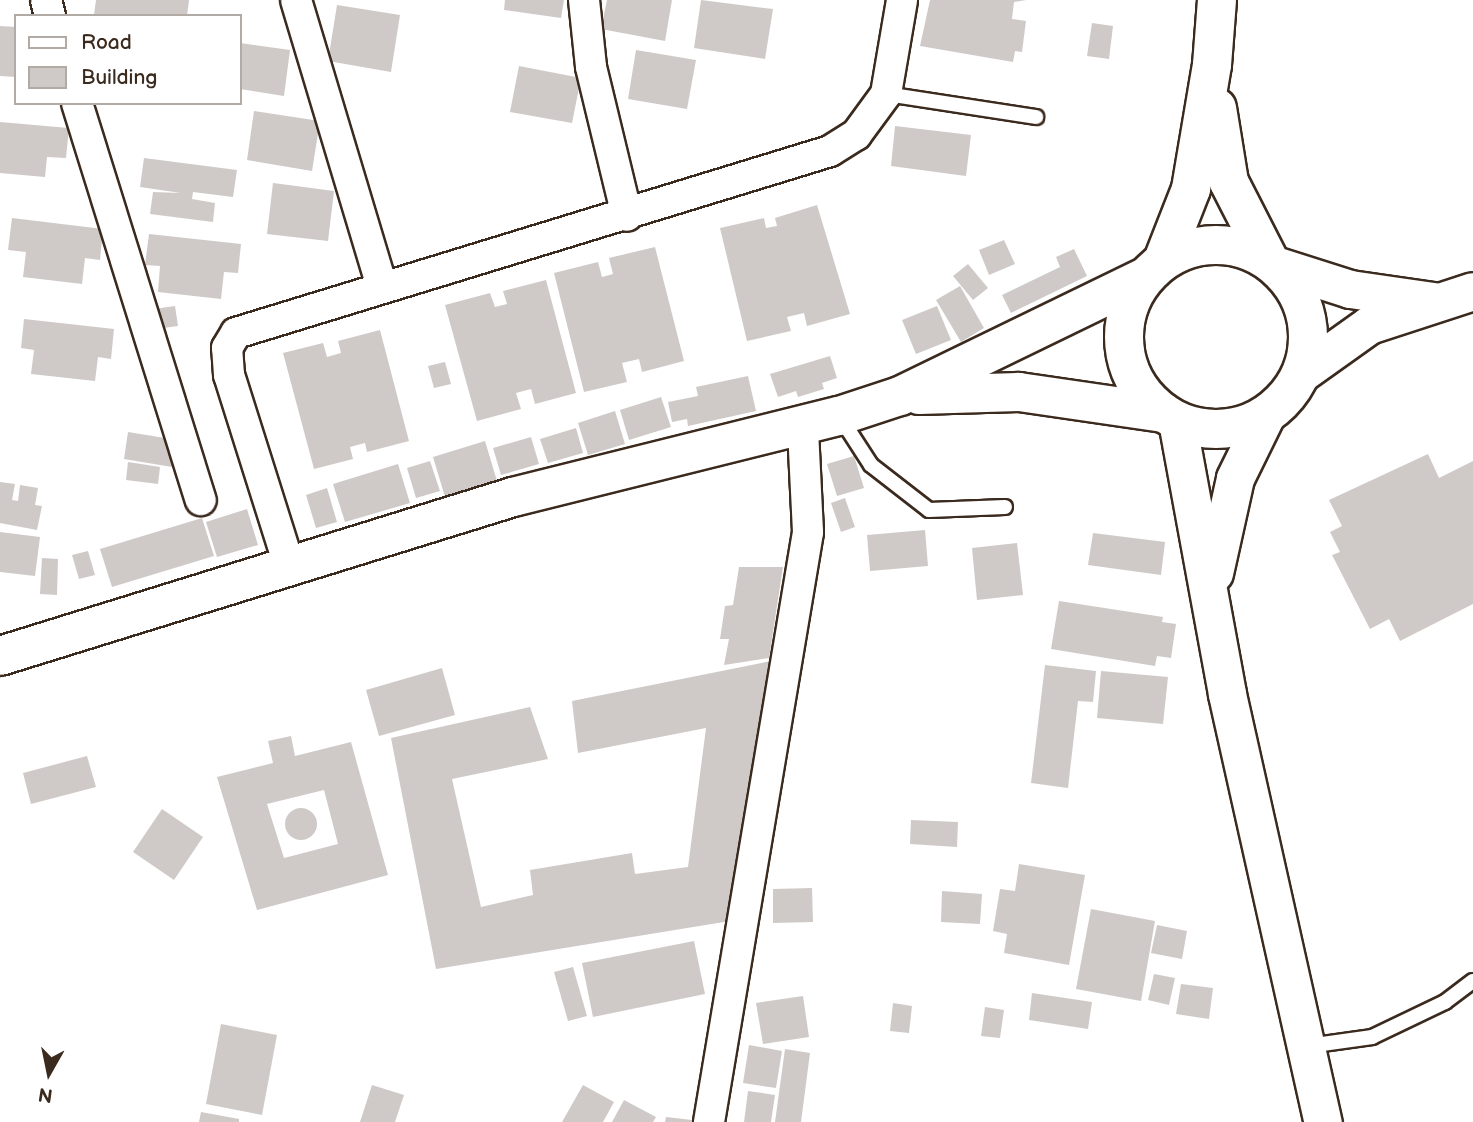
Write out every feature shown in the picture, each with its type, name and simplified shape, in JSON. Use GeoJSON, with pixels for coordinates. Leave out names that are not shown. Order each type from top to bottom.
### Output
{"type":"FeatureCollection","features":[{"type":"Feature","properties":{"kind":"main road"},"geometry":{"type":"LineString","coordinates":[[1170,417],[1136,385],[1123,349],[1126,311],[1155,268],[1191,189],[1212,65],[1217,0]]}},
{"type":"Feature","properties":{"kind":"main road"},"geometry":{"type":"LineString","coordinates":[[900,396],[1019,392],[1170,417],[1207,429],[1237,427],[1266,415],[1288,396],[1303,372],[1310,334],[1301,297],[1273,263],[1229,182],[1222,156],[1212,65]]}},
{"type":"Feature","properties":{"kind":"main road"},"geometry":{"type":"LineString","coordinates":[[0,656],[513,497],[803,428],[900,396],[1199,245],[1235,245],[1273,263]]}},
{"type":"Feature","properties":{"kind":"street"},"geometry":{"type":"LineString","coordinates":[[296,0],[382,287]]}},
{"type":"Feature","properties":{"kind":"street"},"geometry":{"type":"LineString","coordinates":[[584,0],[591,67],[627,216]]}},
{"type":"Feature","properties":{"kind":"street"},"geometry":{"type":"LineString","coordinates":[[289,565],[229,375],[227,348],[236,333],[382,287],[627,216],[830,151],[856,135],[886,94],[902,0]]}},
{"type":"Feature","properties":{"kind":"street"},"geometry":{"type":"LineString","coordinates":[[78,105],[201,500]]}},
{"type":"Feature","properties":{"kind":"street"},"geometry":{"type":"LineString","coordinates":[[1273,263],[1350,289],[1457,296]]}},
{"type":"Feature","properties":{"kind":"street"},"geometry":{"type":"LineString","coordinates":[[1303,372],[1368,325],[1457,296]]}},
{"type":"Feature","properties":{"kind":"street"},"geometry":{"type":"LineString","coordinates":[[1211,588],[1236,478],[1266,415]]}},
{"type":"Feature","properties":{"kind":"street"},"geometry":{"type":"LineString","coordinates":[[1170,417],[1211,588],[1227,694],[1323,1122]]}},
{"type":"Feature","properties":{"kind":"street"},"geometry":{"type":"LineString","coordinates":[[709,1122],[808,531],[803,428]]}},
{"type":"Feature","properties":{"kind":"lane"},"geometry":{"type":"LineString","coordinates":[[886,94],[1036,117]]}},
{"type":"Feature","properties":{"kind":"lane"},"geometry":{"type":"LineString","coordinates":[[839,416],[871,465],[929,510],[1005,507]]}},
{"type":"Feature","properties":{"kind":"lane"},"geometry":{"type":"LineString","coordinates":[[1306,1046],[1372,1037],[1445,1002],[1473,981]]}},
{"type":"Feature","properties":{"kind":"building"},"geometry":{"type":"Polygon","coordinates":[[[96,0],[189,0],[187,14],[94,14],[96,0]]]}},
{"type":"Feature","properties":{"kind":"building"},"geometry":{"type":"Polygon","coordinates":[[[505,0],[564,0],[561,18],[504,10],[505,0]]]}},
{"type":"Feature","properties":{"kind":"building"},"geometry":{"type":"Polygon","coordinates":[[[607,0],[672,0],[665,41],[601,29],[607,0]]]}},
{"type":"Feature","properties":{"kind":"building"},"geometry":{"type":"Polygon","coordinates":[[[701,0],[773,9],[765,59],[694,48],[701,0]]]}},
{"type":"Feature","properties":{"kind":"building"},"geometry":{"type":"Polygon","coordinates":[[[930,0],[1026,0],[1014,2],[1012,19],[1026,21],[1022,52],[1015,51],[1013,62],[920,46],[930,0]]]}},
{"type":"Feature","properties":{"kind":"building"},"geometry":{"type":"Polygon","coordinates":[[[337,5],[400,15],[391,72],[328,61],[337,5]]]}},
{"type":"Feature","properties":{"kind":"building"},"geometry":{"type":"Polygon","coordinates":[[[1092,23],[1113,26],[1109,59],[1087,56],[1092,23]]]}},
{"type":"Feature","properties":{"kind":"building"},"geometry":{"type":"Polygon","coordinates":[[[0,26],[14,27],[14,77],[0,76],[0,26]]]}},
{"type":"Feature","properties":{"kind":"building"},"geometry":{"type":"Polygon","coordinates":[[[242,43],[290,50],[284,96],[242,89],[242,43]]]}},
{"type":"Feature","properties":{"kind":"building"},"geometry":{"type":"Polygon","coordinates":[[[636,50],[696,60],[687,109],[628,99],[636,50]]]}},
{"type":"Feature","properties":{"kind":"building"},"geometry":{"type":"Polygon","coordinates":[[[519,66],[581,78],[572,123],[510,112],[519,66]]]}},
{"type":"Feature","properties":{"kind":"building"},"geometry":{"type":"Polygon","coordinates":[[[254,111],[320,121],[312,171],[247,160],[254,111]]]}},
{"type":"Feature","properties":{"kind":"building"},"geometry":{"type":"Polygon","coordinates":[[[0,122],[69,128],[66,158],[47,157],[45,177],[0,173],[0,122]]]}},
{"type":"Feature","properties":{"kind":"building"},"geometry":{"type":"Polygon","coordinates":[[[895,126],[971,135],[966,176],[891,166],[895,126]]]}},
{"type":"Feature","properties":{"kind":"building"},"geometry":{"type":"Polygon","coordinates":[[[144,158],[237,170],[233,197],[193,192],[192,199],[215,203],[213,222],[150,214],[153,192],[181,193],[140,187],[144,158]]]}},
{"type":"Feature","properties":{"kind":"building"},"geometry":{"type":"Polygon","coordinates":[[[273,183],[334,191],[328,241],[267,234],[273,183]]]}},
{"type":"Feature","properties":{"kind":"building"},"geometry":{"type":"Polygon","coordinates":[[[817,205],[850,314],[807,326],[804,313],[787,317],[791,331],[747,341],[720,228],[764,218],[766,228],[777,226],[775,218],[817,205]]]}},
{"type":"Feature","properties":{"kind":"building"},"geometry":{"type":"Polygon","coordinates":[[[12,218],[103,229],[100,260],[85,258],[82,284],[23,277],[26,252],[8,250],[12,218]]]}},
{"type":"Feature","properties":{"kind":"building"},"geometry":{"type":"Polygon","coordinates":[[[149,234],[241,244],[238,273],[224,272],[221,299],[158,292],[160,266],[145,265],[149,234]]]}},
{"type":"Feature","properties":{"kind":"building"},"geometry":{"type":"Polygon","coordinates":[[[1004,240],[1015,264],[989,275],[979,250],[1004,240]]]}},
{"type":"Feature","properties":{"kind":"building"},"geometry":{"type":"Polygon","coordinates":[[[655,247],[684,361],[642,372],[639,359],[622,363],[627,382],[584,392],[554,273],[598,262],[602,277],[613,274],[609,258],[655,247]]]}},
{"type":"Feature","properties":{"kind":"building"},"geometry":{"type":"Polygon","coordinates":[[[1074,249],[1087,276],[1011,313],[1002,295],[1060,267],[1056,257],[1074,249]]]}},
{"type":"Feature","properties":{"kind":"building"},"geometry":{"type":"Polygon","coordinates":[[[968,264],[988,288],[973,300],[953,276],[968,264]]]}},
{"type":"Feature","properties":{"kind":"building"},"geometry":{"type":"Polygon","coordinates":[[[546,280],[576,393],[535,404],[531,389],[516,393],[521,409],[477,421],[445,305],[490,293],[495,307],[507,304],[503,291],[546,280]]]}},
{"type":"Feature","properties":{"kind":"building"},"geometry":{"type":"Polygon","coordinates":[[[960,286],[984,328],[961,342],[936,300],[960,286]]]}},
{"type":"Feature","properties":{"kind":"building"},"geometry":{"type":"Polygon","coordinates":[[[175,306],[178,326],[156,329],[154,309],[175,306]]]}},
{"type":"Feature","properties":{"kind":"building"},"geometry":{"type":"Polygon","coordinates":[[[937,306],[951,340],[916,354],[902,320],[937,306]]]}},
{"type":"Feature","properties":{"kind":"building"},"geometry":{"type":"Polygon","coordinates":[[[24,319],[114,329],[111,359],[98,357],[95,381],[31,374],[34,350],[21,348],[24,319]]]}},
{"type":"Feature","properties":{"kind":"building"},"geometry":{"type":"Polygon","coordinates":[[[380,330],[409,441],[367,452],[365,443],[350,447],[353,459],[314,469],[283,353],[323,343],[327,357],[341,353],[338,341],[380,330]]]}},
{"type":"Feature","properties":{"kind":"building"},"geometry":{"type":"Polygon","coordinates":[[[830,356],[837,378],[822,383],[824,389],[798,397],[796,391],[778,397],[770,374],[830,356]]]}},
{"type":"Feature","properties":{"kind":"building"},"geometry":{"type":"Polygon","coordinates":[[[445,362],[451,384],[434,388],[428,366],[445,362]]]}},
{"type":"Feature","properties":{"kind":"building"},"geometry":{"type":"Polygon","coordinates":[[[748,376],[756,411],[688,426],[687,419],[672,422],[668,402],[698,396],[696,387],[748,376]]]}},
{"type":"Feature","properties":{"kind":"building"},"geometry":{"type":"Polygon","coordinates":[[[661,397],[671,427],[629,440],[620,410],[661,397]]]}},
{"type":"Feature","properties":{"kind":"building"},"geometry":{"type":"Polygon","coordinates":[[[615,411],[625,444],[588,455],[578,423],[615,411]]]}},
{"type":"Feature","properties":{"kind":"building"},"geometry":{"type":"Polygon","coordinates":[[[576,428],[583,453],[548,463],[540,439],[576,428]]]}},
{"type":"Feature","properties":{"kind":"building"},"geometry":{"type":"Polygon","coordinates":[[[128,432],[177,440],[172,467],[124,459],[128,432]]]}},
{"type":"Feature","properties":{"kind":"building"},"geometry":{"type":"Polygon","coordinates":[[[531,437],[539,464],[501,475],[493,448],[531,437]]]}},
{"type":"Feature","properties":{"kind":"building"},"geometry":{"type":"Polygon","coordinates":[[[485,441],[497,481],[445,497],[433,457],[485,441]]]}},
{"type":"Feature","properties":{"kind":"building"},"geometry":{"type":"Polygon","coordinates":[[[1428,454],[1439,478],[1473,461],[1473,604],[1400,641],[1389,619],[1370,629],[1332,555],[1340,552],[1330,532],[1342,526],[1329,500],[1428,454]]]}},
{"type":"Feature","properties":{"kind":"building"},"geometry":{"type":"Polygon","coordinates":[[[854,456],[864,488],[837,496],[827,464],[854,456]]]}},
{"type":"Feature","properties":{"kind":"building"},"geometry":{"type":"Polygon","coordinates":[[[430,461],[440,491],[416,498],[407,468],[430,461]]]}},
{"type":"Feature","properties":{"kind":"building"},"geometry":{"type":"Polygon","coordinates":[[[128,462],[160,467],[158,484],[126,480],[128,462]]]}},
{"type":"Feature","properties":{"kind":"building"},"geometry":{"type":"Polygon","coordinates":[[[398,464],[410,503],[345,522],[333,484],[398,464]]]}},
{"type":"Feature","properties":{"kind":"building"},"geometry":{"type":"Polygon","coordinates":[[[0,482],[15,484],[12,500],[18,501],[20,485],[38,488],[35,505],[42,506],[37,530],[0,523],[0,482]]]}},
{"type":"Feature","properties":{"kind":"building"},"geometry":{"type":"Polygon","coordinates":[[[327,488],[337,522],[316,528],[306,495],[327,488]]]}},
{"type":"Feature","properties":{"kind":"building"},"geometry":{"type":"Polygon","coordinates":[[[845,498],[855,527],[841,532],[831,503],[845,498]]]}},
{"type":"Feature","properties":{"kind":"building"},"geometry":{"type":"Polygon","coordinates":[[[247,509],[258,545],[217,557],[206,522],[247,509]]]}},
{"type":"Feature","properties":{"kind":"building"},"geometry":{"type":"Polygon","coordinates":[[[202,518],[214,556],[112,587],[100,549],[202,518]]]}},
{"type":"Feature","properties":{"kind":"building"},"geometry":{"type":"Polygon","coordinates":[[[925,530],[928,566],[870,571],[867,535],[925,530]]]}},
{"type":"Feature","properties":{"kind":"building"},"geometry":{"type":"Polygon","coordinates":[[[0,532],[40,537],[35,576],[0,572],[0,532]]]}},
{"type":"Feature","properties":{"kind":"building"},"geometry":{"type":"Polygon","coordinates":[[[1093,533],[1165,542],[1161,575],[1088,565],[1093,533]]]}},
{"type":"Feature","properties":{"kind":"building"},"geometry":{"type":"Polygon","coordinates":[[[1017,543],[1023,595],[977,600],[972,548],[1017,543]]]}},
{"type":"Feature","properties":{"kind":"building"},"geometry":{"type":"Polygon","coordinates":[[[88,551],[95,575],[79,579],[72,555],[88,551]]]}},
{"type":"Feature","properties":{"kind":"building"},"geometry":{"type":"Polygon","coordinates":[[[42,558],[58,559],[57,595],[40,594],[42,558]]]}},
{"type":"Feature","properties":{"kind":"building"},"geometry":{"type":"Polygon","coordinates":[[[739,567],[783,567],[769,658],[724,665],[729,639],[720,639],[725,606],[733,605],[739,567]]]}},
{"type":"Feature","properties":{"kind":"building"},"geometry":{"type":"Polygon","coordinates":[[[1059,601],[1163,617],[1162,622],[1176,624],[1171,658],[1157,656],[1155,666],[1051,649],[1059,601]]]}},
{"type":"Feature","properties":{"kind":"building"},"geometry":{"type":"Polygon","coordinates":[[[771,661],[730,921],[436,969],[391,738],[530,707],[548,759],[452,779],[481,907],[533,895],[530,870],[632,853],[635,874],[688,867],[706,728],[578,753],[572,701],[771,661]]]}},
{"type":"Feature","properties":{"kind":"building"},"geometry":{"type":"Polygon","coordinates":[[[1045,665],[1096,671],[1093,702],[1078,701],[1068,788],[1031,783],[1045,665]]]}},
{"type":"Feature","properties":{"kind":"building"},"geometry":{"type":"Polygon","coordinates":[[[442,668],[455,715],[379,736],[366,690],[442,668]]]}},
{"type":"Feature","properties":{"kind":"building"},"geometry":{"type":"Polygon","coordinates":[[[1101,671],[1168,677],[1163,724],[1097,718],[1101,671]]]}},
{"type":"Feature","properties":{"kind":"building"},"geometry":{"type":"Polygon","coordinates":[[[291,736],[295,756],[351,742],[388,875],[257,910],[217,777],[273,763],[268,741],[291,736]],[[324,790],[267,804],[284,858],[338,844],[324,790]]]}},
{"type":"Feature","properties":{"kind":"building"},"geometry":{"type":"Polygon","coordinates":[[[87,756],[96,787],[31,804],[23,773],[87,756]]]}},
{"type":"Feature","properties":{"kind":"building"},"geometry":{"type":"Polygon","coordinates":[[[301,808],[313,812],[317,824],[313,836],[301,840],[289,836],[285,824],[289,812],[301,808]]]}},
{"type":"Feature","properties":{"kind":"building"},"geometry":{"type":"Polygon","coordinates":[[[162,809],[203,837],[174,880],[133,852],[162,809]]]}},
{"type":"Feature","properties":{"kind":"building"},"geometry":{"type":"Polygon","coordinates":[[[911,820],[958,822],[957,847],[910,844],[911,820]]]}},
{"type":"Feature","properties":{"kind":"building"},"geometry":{"type":"Polygon","coordinates":[[[1019,864],[1085,875],[1069,965],[1004,953],[1007,934],[993,931],[1000,889],[1015,891],[1019,864]]]}},
{"type":"Feature","properties":{"kind":"building"},"geometry":{"type":"Polygon","coordinates":[[[812,888],[813,922],[773,923],[773,889],[812,888]]]}},
{"type":"Feature","properties":{"kind":"building"},"geometry":{"type":"Polygon","coordinates":[[[942,891],[982,894],[980,924],[941,922],[942,891]]]}},
{"type":"Feature","properties":{"kind":"building"},"geometry":{"type":"Polygon","coordinates":[[[1091,909],[1155,921],[1141,1001],[1076,989],[1091,909]]]}},
{"type":"Feature","properties":{"kind":"building"},"geometry":{"type":"Polygon","coordinates":[[[1157,925],[1187,931],[1182,959],[1151,953],[1157,925]]]}},
{"type":"Feature","properties":{"kind":"building"},"geometry":{"type":"Polygon","coordinates":[[[694,941],[705,994],[593,1017],[582,963],[694,941]]]}},
{"type":"Feature","properties":{"kind":"building"},"geometry":{"type":"Polygon","coordinates":[[[573,967],[587,1016],[568,1021],[554,972],[573,967]]]}},
{"type":"Feature","properties":{"kind":"building"},"geometry":{"type":"Polygon","coordinates":[[[1154,974],[1175,978],[1169,1005],[1148,1000],[1154,974]]]}},
{"type":"Feature","properties":{"kind":"building"},"geometry":{"type":"Polygon","coordinates":[[[1181,984],[1213,988],[1209,1019],[1176,1014],[1181,984]]]}},
{"type":"Feature","properties":{"kind":"building"},"geometry":{"type":"Polygon","coordinates":[[[1032,993],[1092,1002],[1088,1029],[1029,1020],[1032,993]]]}},
{"type":"Feature","properties":{"kind":"building"},"geometry":{"type":"Polygon","coordinates":[[[803,996],[809,1037],[763,1044],[756,1003],[803,996]]]}},
{"type":"Feature","properties":{"kind":"building"},"geometry":{"type":"Polygon","coordinates":[[[893,1003],[912,1006],[909,1033],[890,1031],[893,1003]]]}},
{"type":"Feature","properties":{"kind":"building"},"geometry":{"type":"Polygon","coordinates":[[[985,1007],[1004,1010],[1000,1038],[981,1036],[985,1007]]]}},
{"type":"Feature","properties":{"kind":"building"},"geometry":{"type":"Polygon","coordinates":[[[221,1024],[277,1035],[262,1115],[206,1104],[221,1024]]]}},
{"type":"Feature","properties":{"kind":"building"},"geometry":{"type":"Polygon","coordinates":[[[749,1045],[782,1051],[776,1088],[743,1083],[749,1045]]]}},
{"type":"Feature","properties":{"kind":"building"},"geometry":{"type":"Polygon","coordinates":[[[785,1049],[810,1053],[801,1122],[775,1122],[785,1049]]]}},
{"type":"Feature","properties":{"kind":"building"},"geometry":{"type":"Polygon","coordinates":[[[372,1085],[404,1095],[395,1122],[360,1122],[372,1085]]]}},
{"type":"Feature","properties":{"kind":"building"},"geometry":{"type":"Polygon","coordinates":[[[583,1085],[614,1102],[603,1122],[562,1122],[583,1085]]]}},
{"type":"Feature","properties":{"kind":"building"},"geometry":{"type":"Polygon","coordinates":[[[748,1091],[775,1095],[771,1122],[744,1122],[748,1091]]]}},
{"type":"Feature","properties":{"kind":"building"},"geometry":{"type":"Polygon","coordinates":[[[624,1100],[656,1117],[653,1122],[612,1122],[624,1100]]]}},
{"type":"Feature","properties":{"kind":"building"},"geometry":{"type":"Polygon","coordinates":[[[201,1112],[239,1119],[239,1122],[199,1122],[201,1112]]]}},
{"type":"Feature","properties":{"kind":"building"},"geometry":{"type":"Polygon","coordinates":[[[666,1117],[692,1120],[692,1122],[665,1122],[666,1117]]]}}]}
